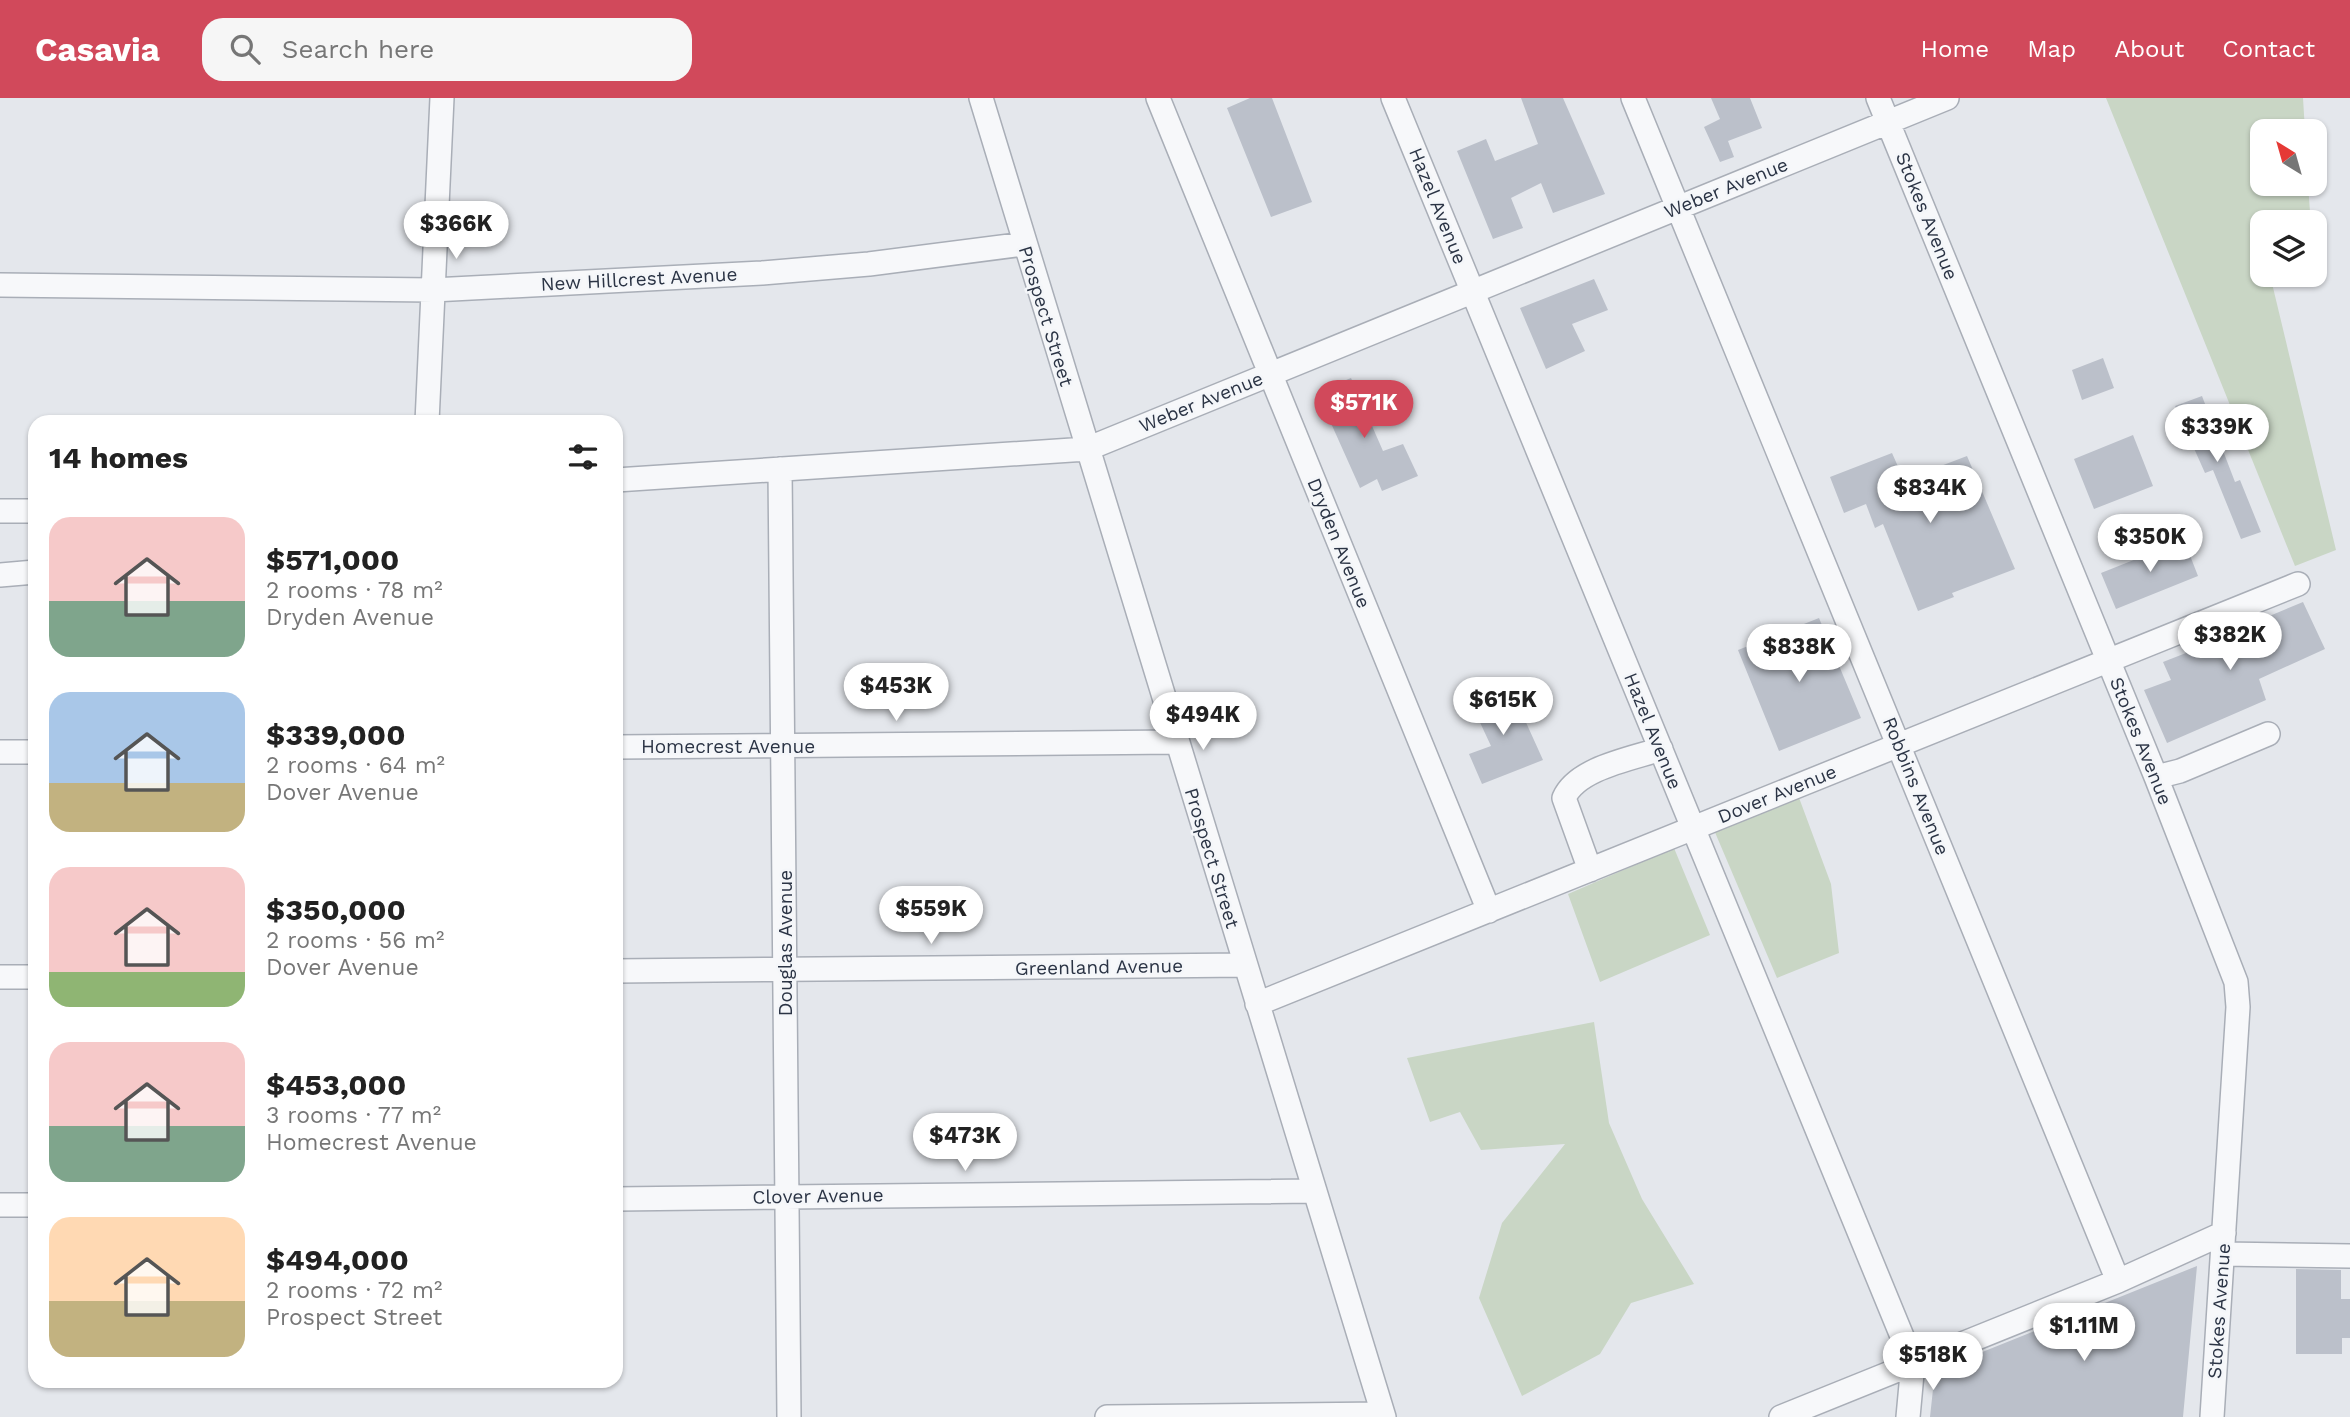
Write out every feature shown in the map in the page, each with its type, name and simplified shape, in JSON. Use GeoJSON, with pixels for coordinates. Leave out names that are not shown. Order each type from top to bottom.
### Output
{"type":"FeatureCollection","features":[{"type":"Feature","properties":{"kind":"street"},"geometry":{"type":"LineString","coordinates":[[427,415],[442,98]]}},
{"type":"Feature","properties":{"kind":"street","name":"Prospect Street"},"geometry":{"type":"LineString","coordinates":[[981,98],[1383,1415]]}},
{"type":"Feature","properties":{"kind":"street","name":"Dryden Avenue"},"geometry":{"type":"LineString","coordinates":[[1158,98],[1489,911]]}},
{"type":"Feature","properties":{"kind":"street","name":"Hazel Avenue"},"geometry":{"type":"LineString","coordinates":[[1393,98],[1913,1363]]}},
{"type":"Feature","properties":{"kind":"street","name":"Robbins Avenue"},"geometry":{"type":"LineString","coordinates":[[1633,98],[2118,1281]]}},
{"type":"Feature","properties":{"kind":"street","name":"Stokes Avenue"},"geometry":{"type":"LineString","coordinates":[[1878,98],[2156,777],[2236,982],[2238,1007],[2212,1417]]}},
{"type":"Feature","properties":{"kind":"street","name":"Weber Avenue"},"geometry":{"type":"LineString","coordinates":[[623,480],[1087,449],[1947,98]]}},
{"type":"Feature","properties":{"kind":"street","name":"New Hillcrest Avenue"},"geometry":{"type":"LineString","coordinates":[[0,285],[433,290],[775,272],[869,264],[1024,244]]}},
{"type":"Feature","properties":{"kind":"street","name":"Douglas Avenue"},"geometry":{"type":"LineString","coordinates":[[780,469],[789,1417]]}},
{"type":"Feature","properties":{"kind":"street"},"geometry":{"type":"LineString","coordinates":[[0,523],[0,511],[28,511]]}},
{"type":"Feature","properties":{"kind":"street"},"geometry":{"type":"LineString","coordinates":[[0,575],[28,573]]}},
{"type":"Feature","properties":{"kind":"street","name":"Dover Avenue"},"geometry":{"type":"LineString","coordinates":[[1257,1004],[2298,584]]}},
{"type":"Feature","properties":{"kind":"street"},"geometry":{"type":"LineString","coordinates":[[2156,777],[2180,771],[2268,734]]}},
{"type":"Feature","properties":{"kind":"street","name":"Homecrest Avenue"},"geometry":{"type":"LineString","coordinates":[[623,747],[1177,742]]}},
{"type":"Feature","properties":{"kind":"street"},"geometry":{"type":"LineString","coordinates":[[1590,870],[1564,798],[1569,786],[1597,771],[1661,749]]}},
{"type":"Feature","properties":{"kind":"street"},"geometry":{"type":"LineString","coordinates":[[0,752],[28,752]]}},
{"type":"Feature","properties":{"kind":"street","name":"Greenland Avenue"},"geometry":{"type":"LineString","coordinates":[[623,971],[1245,965]]}},
{"type":"Feature","properties":{"kind":"street"},"geometry":{"type":"LineString","coordinates":[[0,977],[28,977]]}},
{"type":"Feature","properties":{"kind":"street","name":"Clover Avenue"},"geometry":{"type":"LineString","coordinates":[[623,1199],[1315,1191]]}},
{"type":"Feature","properties":{"kind":"street"},"geometry":{"type":"LineString","coordinates":[[0,1205],[28,1205]]}},
{"type":"Feature","properties":{"kind":"street"},"geometry":{"type":"LineString","coordinates":[[1781,1417],[2118,1281],[2223,1244],[2350,1256]]}},
{"type":"Feature","properties":{"kind":"street"},"geometry":{"type":"LineString","coordinates":[[1909,1417],[1913,1363]]}},
{"type":"Feature","properties":{"kind":"street"},"geometry":{"type":"LineString","coordinates":[[1107,1417],[1383,1415]]}},
{"type":"Feature","properties":{"kind":"green space"},"geometry":{"type":"Polygon","coordinates":[[[2106,98],[2303,98],[2304,119],[2250,119],[2250,196],[2309,196],[2310,210],[2250,210],[2250,287],[2273,287],[2336,550],[2295,566],[2106,98]]]}},
{"type":"Feature","properties":{"kind":"green space"},"geometry":{"type":"Polygon","coordinates":[[[1798,795],[1831,884],[1839,953],[1777,978],[1714,830],[1798,795]]]}},
{"type":"Feature","properties":{"kind":"green space"},"geometry":{"type":"Polygon","coordinates":[[[1674,848],[1710,935],[1600,982],[1568,894],[1674,848]]]}},
{"type":"Feature","properties":{"kind":"green space"},"geometry":{"type":"Polygon","coordinates":[[[1594,1022],[1609,1123],[1642,1199],[1694,1284],[1631,1303],[1600,1354],[1522,1396],[1479,1298],[1502,1223],[1565,1144],[1481,1150],[1460,1112],[1430,1122],[1407,1058],[1594,1022]]]}},
{"type":"Feature","properties":{"kind":"building"},"geometry":{"type":"Polygon","coordinates":[[[1250,98],[1272,98],[1312,202],[1271,217],[1227,108],[1250,98]]]}},
{"type":"Feature","properties":{"kind":"building"},"geometry":{"type":"Polygon","coordinates":[[[1521,98],[1563,98],[1605,194],[1553,213],[1541,183],[1511,198],[1523,228],[1493,239],[1457,151],[1486,139],[1495,161],[1538,144],[1521,98]]]}},
{"type":"Feature","properties":{"kind":"building"},"geometry":{"type":"Polygon","coordinates":[[[1711,98],[1750,98],[1762,128],[1728,141],[1734,157],[1720,162],[1704,127],[1720,119],[1711,98]]]}},
{"type":"Feature","properties":{"kind":"building"},"geometry":{"type":"Polygon","coordinates":[[[1594,279],[1608,310],[1572,324],[1585,351],[1546,369],[1520,308],[1594,279]]]}},
{"type":"Feature","properties":{"kind":"building"},"geometry":{"type":"Polygon","coordinates":[[[2103,358],[2114,388],[2082,400],[2072,370],[2103,358]]]}},
{"type":"Feature","properties":{"kind":"building"},"geometry":{"type":"Polygon","coordinates":[[[1351,378],[1383,451],[1403,444],[1418,476],[1382,491],[1377,479],[1360,488],[1317,392],[1351,378]]]}},
{"type":"Feature","properties":{"kind":"building"},"geometry":{"type":"Polygon","coordinates":[[[2202,396],[2235,482],[2240,480],[2261,532],[2241,539],[2213,470],[2205,473],[2175,406],[2202,396]]]}},
{"type":"Feature","properties":{"kind":"building"},"geometry":{"type":"Polygon","coordinates":[[[2133,435],[2153,486],[2094,509],[2074,459],[2133,435]]]}},
{"type":"Feature","properties":{"kind":"building"},"geometry":{"type":"Polygon","coordinates":[[[1892,453],[1904,480],[1967,456],[2015,569],[1952,593],[1954,597],[1918,611],[1883,524],[1875,528],[1866,504],[1844,513],[1830,477],[1892,453]]]}},
{"type":"Feature","properties":{"kind":"building"},"geometry":{"type":"Polygon","coordinates":[[[2184,540],[2198,576],[2116,609],[2101,573],[2184,540]]]}},
{"type":"Feature","properties":{"kind":"building"},"geometry":{"type":"Polygon","coordinates":[[[2303,602],[2325,649],[2259,679],[2266,700],[2167,743],[2144,690],[2171,680],[2163,662],[2237,633],[2236,630],[2303,602]]]}},
{"type":"Feature","properties":{"kind":"building"},"geometry":{"type":"Polygon","coordinates":[[[1819,618],[1861,718],[1779,751],[1738,650],[1819,618]]]}},
{"type":"Feature","properties":{"kind":"building"},"geometry":{"type":"Polygon","coordinates":[[[1509,685],[1543,760],[1482,784],[1469,754],[1491,746],[1470,701],[1509,685]]]}},
{"type":"Feature","properties":{"kind":"building"},"geometry":{"type":"Polygon","coordinates":[[[2197,1266],[2183,1417],[1930,1417],[1935,1371],[2197,1266]]]}},
{"type":"Feature","properties":{"kind":"building"},"geometry":{"type":"Polygon","coordinates":[[[2296,1269],[2341,1270],[2341,1299],[2350,1299],[2350,1338],[2342,1338],[2342,1354],[2296,1354],[2296,1269]]]}}]}
